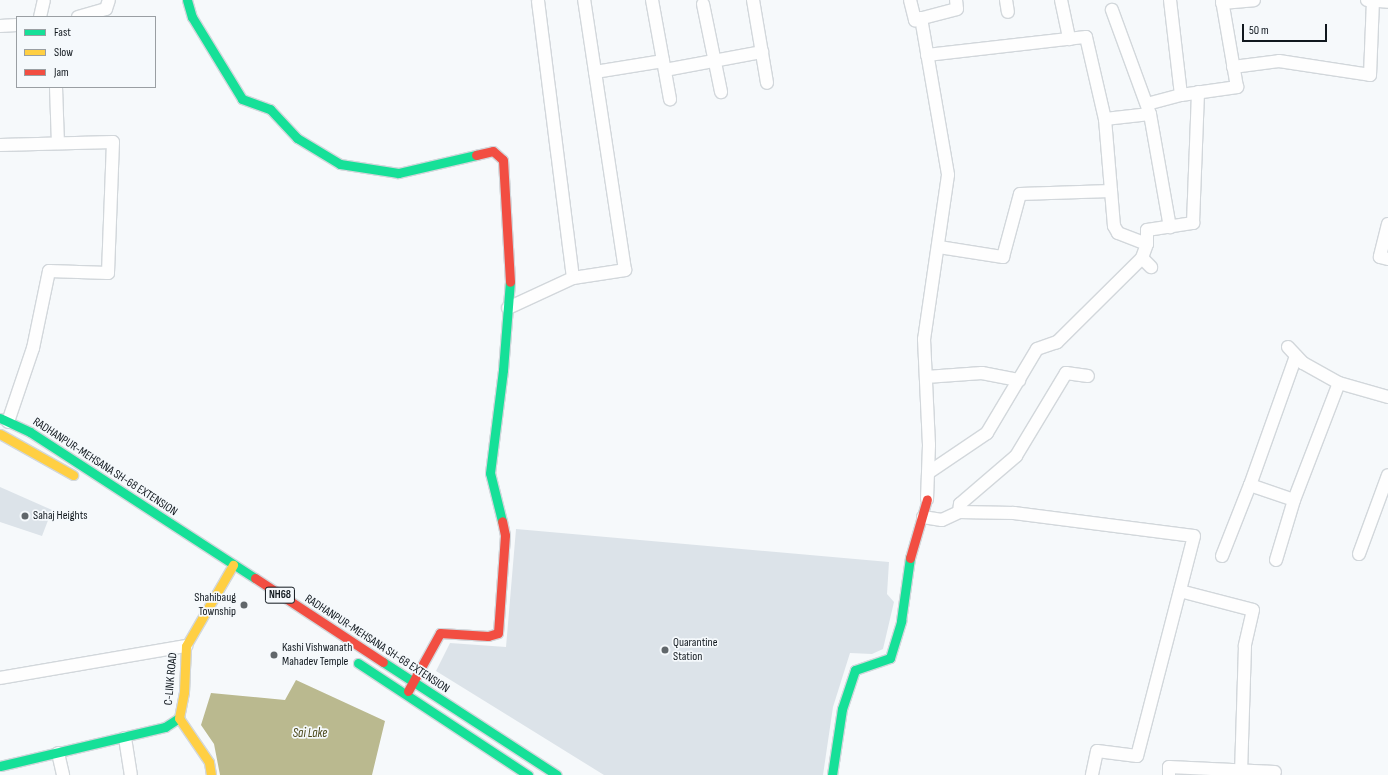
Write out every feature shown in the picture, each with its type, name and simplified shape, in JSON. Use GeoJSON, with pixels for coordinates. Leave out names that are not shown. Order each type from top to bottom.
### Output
{"type":"FeatureCollection","features":[{"type":"Feature","properties":{"kind":"main road"},"geometry":{"type":"LineString","coordinates":[[187,0],[192,17],[242,99],[270,109],[298,138],[340,164],[398,173],[493,151],[503,160],[510,277],[490,474],[505,535],[498,633],[488,636],[440,633],[406,695]]}},
{"type":"Feature","properties":{"kind":"main road","name":"RADHANPUR-MEHSANA SH-68 EXTENSION"},"geometry":{"type":"LineString","coordinates":[[4,420],[30,432],[557,775]]}},
{"type":"Feature","properties":{"kind":"main road"},"geometry":{"type":"LineString","coordinates":[[0,434],[82,480]]}},
{"type":"Feature","properties":{"kind":"main road"},"geometry":{"type":"LineString","coordinates":[[832,775],[842,710],[855,670],[890,658],[901,621],[909,562],[927,499]]}},
{"type":"Feature","properties":{"kind":"main road","name":"C-LINK ROAD"},"geometry":{"type":"LineString","coordinates":[[211,775],[209,762],[179,718],[184,692],[186,646],[226,575],[234,565]]}},
{"type":"Feature","properties":{"kind":"main road"},"geometry":{"type":"LineString","coordinates":[[350,658],[528,775]]}},
{"type":"Feature","properties":{"kind":"main road"},"geometry":{"type":"LineString","coordinates":[[0,766],[125,738],[165,727],[179,718]]}},
{"type":"Feature","properties":{"kind":"street"},"geometry":{"type":"LineString","coordinates":[[40,16],[44,0]]}},
{"type":"Feature","properties":{"kind":"street"},"geometry":{"type":"LineString","coordinates":[[82,16],[106,9],[109,0]]}},
{"type":"Feature","properties":{"kind":"street"},"geometry":{"type":"LineString","coordinates":[[508,308],[573,278],[625,270],[584,0]]}},
{"type":"Feature","properties":{"kind":"street"},"geometry":{"type":"LineString","coordinates":[[652,0],[670,99]]}},
{"type":"Feature","properties":{"kind":"street"},"geometry":{"type":"LineString","coordinates":[[753,0],[767,83]]}},
{"type":"Feature","properties":{"kind":"street"},"geometry":{"type":"LineString","coordinates":[[910,0],[915,20],[957,9],[956,0]]}},
{"type":"Feature","properties":{"kind":"street"},"geometry":{"type":"LineString","coordinates":[[1006,0],[1008,12]]}},
{"type":"Feature","properties":{"kind":"street"},"geometry":{"type":"LineString","coordinates":[[1061,0],[1069,39]]}},
{"type":"Feature","properties":{"kind":"street"},"geometry":{"type":"LineString","coordinates":[[1170,0],[1181,95]]}},
{"type":"Feature","properties":{"kind":"street"},"geometry":{"type":"LineString","coordinates":[[1105,119],[1148,109],[1181,95],[1237,87],[1222,2],[1254,0]]}},
{"type":"Feature","properties":{"kind":"street"},"geometry":{"type":"LineString","coordinates":[[1233,67],[1279,61],[1370,75],[1371,0],[1388,2]]}},
{"type":"Feature","properties":{"kind":"street"},"geometry":{"type":"LineString","coordinates":[[538,1],[573,278]]}},
{"type":"Feature","properties":{"kind":"street"},"geometry":{"type":"LineString","coordinates":[[703,4],[713,61],[721,92]]}},
{"type":"Feature","properties":{"kind":"street"},"geometry":{"type":"LineString","coordinates":[[1112,10],[1148,109],[1170,227]]}},
{"type":"Feature","properties":{"kind":"street"},"geometry":{"type":"LineString","coordinates":[[921,18],[948,175],[939,247],[924,340],[928,473],[927,499]]}},
{"type":"Feature","properties":{"kind":"street"},"geometry":{"type":"LineString","coordinates":[[0,26],[16,25]]}},
{"type":"Feature","properties":{"kind":"street"},"geometry":{"type":"LineString","coordinates":[[927,55],[1086,37],[1105,119],[1114,226],[1118,233],[1147,244]]}},
{"type":"Feature","properties":{"kind":"street"},"geometry":{"type":"LineString","coordinates":[[595,72],[713,61],[762,52]]}},
{"type":"Feature","properties":{"kind":"street"},"geometry":{"type":"LineString","coordinates":[[56,88],[58,143]]}},
{"type":"Feature","properties":{"kind":"street"},"geometry":{"type":"LineString","coordinates":[[928,473],[987,433],[1037,349],[1057,342],[1142,258],[1147,244],[1147,230],[1193,223],[1198,92]]}},
{"type":"Feature","properties":{"kind":"street"},"geometry":{"type":"LineString","coordinates":[[0,145],[113,142],[108,273],[49,271],[34,348],[4,420]]}},
{"type":"Feature","properties":{"kind":"street"},"geometry":{"type":"LineString","coordinates":[[939,247],[1003,257],[1020,194],[1111,191]]}},
{"type":"Feature","properties":{"kind":"street"},"geometry":{"type":"LineString","coordinates":[[1388,224],[1380,257],[1388,259]]}},
{"type":"Feature","properties":{"kind":"street"},"geometry":{"type":"LineString","coordinates":[[1142,258],[1151,267]]}},
{"type":"Feature","properties":{"kind":"street"},"geometry":{"type":"LineString","coordinates":[[1288,347],[1303,363],[1339,383],[1388,397]]}},
{"type":"Feature","properties":{"kind":"street"},"geometry":{"type":"LineString","coordinates":[[1222,556],[1250,485],[1296,356]]}},
{"type":"Feature","properties":{"kind":"street"},"geometry":{"type":"LineString","coordinates":[[926,377],[982,373],[1019,380]]}},
{"type":"Feature","properties":{"kind":"street"},"geometry":{"type":"LineString","coordinates":[[959,512],[960,504],[1016,456],[1066,373],[1088,376]]}},
{"type":"Feature","properties":{"kind":"street"},"geometry":{"type":"LineString","coordinates":[[1276,560],[1294,500],[1339,383]]}},
{"type":"Feature","properties":{"kind":"street"},"geometry":{"type":"LineString","coordinates":[[1359,554],[1388,475]]}},
{"type":"Feature","properties":{"kind":"street"},"geometry":{"type":"LineString","coordinates":[[1250,485],[1294,500]]}},
{"type":"Feature","properties":{"kind":"street"},"geometry":{"type":"LineString","coordinates":[[923,517],[942,520],[959,512],[1014,513],[1194,536],[1137,756],[1097,751],[1092,775]]}},
{"type":"Feature","properties":{"kind":"street"},"geometry":{"type":"LineString","coordinates":[[1180,591],[1253,610],[1245,646],[1241,773]]}},
{"type":"Feature","properties":{"kind":"street"},"geometry":{"type":"LineString","coordinates":[[0,678],[186,646]]}},
{"type":"Feature","properties":{"kind":"street"},"geometry":{"type":"LineString","coordinates":[[125,738],[130,775]]}},
{"type":"Feature","properties":{"kind":"street"},"geometry":{"type":"LineString","coordinates":[[58,753],[63,775]]}},
{"type":"Feature","properties":{"kind":"street"},"geometry":{"type":"LineString","coordinates":[[0,766],[2,775]]}},
{"type":"Feature","properties":{"kind":"street"},"geometry":{"type":"LineString","coordinates":[[1169,775],[1169,766],[1241,773],[1275,772]]}},
{"type":"Feature","properties":{"kind":"water","name":"Sai Lake"},"geometry":{"type":"Polygon","coordinates":[[[296,680],[385,721],[372,775],[220,775],[214,744],[201,725],[211,693],[285,700],[296,680]]]}},
{"type":"Feature","properties":{"kind":"building","name":"Sahaj Heights"},"geometry":{"type":"Polygon","coordinates":[[[0,487],[52,510],[42,536],[0,522],[0,487]]]}},
{"type":"Feature","properties":{"kind":"building","name":"Quarantine Station"},"geometry":{"type":"Polygon","coordinates":[[[516,529],[889,562],[887,594],[894,602],[883,649],[872,654],[850,653],[833,707],[823,775],[604,775],[436,671],[450,643],[506,647],[516,529]]]}},
{"type":"Feature","properties":{"kind":"traffic: fast"},"geometry":{"type":"LineString","coordinates":[[187,0],[192,17],[242,99],[270,109],[297,138],[340,164],[398,173],[476,155]]}},
{"type":"Feature","properties":{"kind":"traffic: fast"},"geometry":{"type":"LineString","coordinates":[[502,521],[490,473],[503,370],[510,282]]}},
{"type":"Feature","properties":{"kind":"traffic: fast"},"geometry":{"type":"LineString","coordinates":[[0,418],[30,432],[255,578]]}},
{"type":"Feature","properties":{"kind":"traffic: fast"},"geometry":{"type":"LineString","coordinates":[[832,775],[842,709],[855,670],[890,658],[901,621],[910,558]]}},
{"type":"Feature","properties":{"kind":"traffic: fast"},"geometry":{"type":"LineString","coordinates":[[383,662],[557,775]]}},
{"type":"Feature","properties":{"kind":"traffic: fast"},"geometry":{"type":"LineString","coordinates":[[358,663],[528,775]]}},
{"type":"Feature","properties":{"kind":"traffic: fast"},"geometry":{"type":"LineString","coordinates":[[0,766],[165,727],[179,718]]}},
{"type":"Feature","properties":{"kind":"traffic: slow"},"geometry":{"type":"LineString","coordinates":[[0,434],[73,475]]}},
{"type":"Feature","properties":{"kind":"traffic: slow"},"geometry":{"type":"LineString","coordinates":[[211,775],[209,762],[179,718],[184,692],[186,646],[233,565]]}},
{"type":"Feature","properties":{"kind":"traffic: jam"},"geometry":{"type":"LineString","coordinates":[[476,155],[493,151],[503,160],[510,282]]}},
{"type":"Feature","properties":{"kind":"traffic: jam"},"geometry":{"type":"LineString","coordinates":[[910,558],[927,499]]}},
{"type":"Feature","properties":{"kind":"traffic: jam"},"geometry":{"type":"LineString","coordinates":[[408,691],[440,633],[488,636],[498,633],[505,535],[502,521]]}},
{"type":"Feature","properties":{"kind":"traffic: jam"},"geometry":{"type":"LineString","coordinates":[[255,578],[383,662]]}},
{"type":"Feature","properties":{"kind":"place","name":"Sahaj Heights"},"geometry":{"type":"Point","coordinates":[25,516]}},
{"type":"Feature","properties":{"kind":"place","name":"Shahibaug Township"},"geometry":{"type":"Point","coordinates":[244,605]}},
{"type":"Feature","properties":{"kind":"place","name":"Quarantine Station"},"geometry":{"type":"Point","coordinates":[665,650]}},
{"type":"Feature","properties":{"kind":"place","name":"Kashi Vishwanath Mahadev Temple"},"geometry":{"type":"Point","coordinates":[274,655]}}]}
